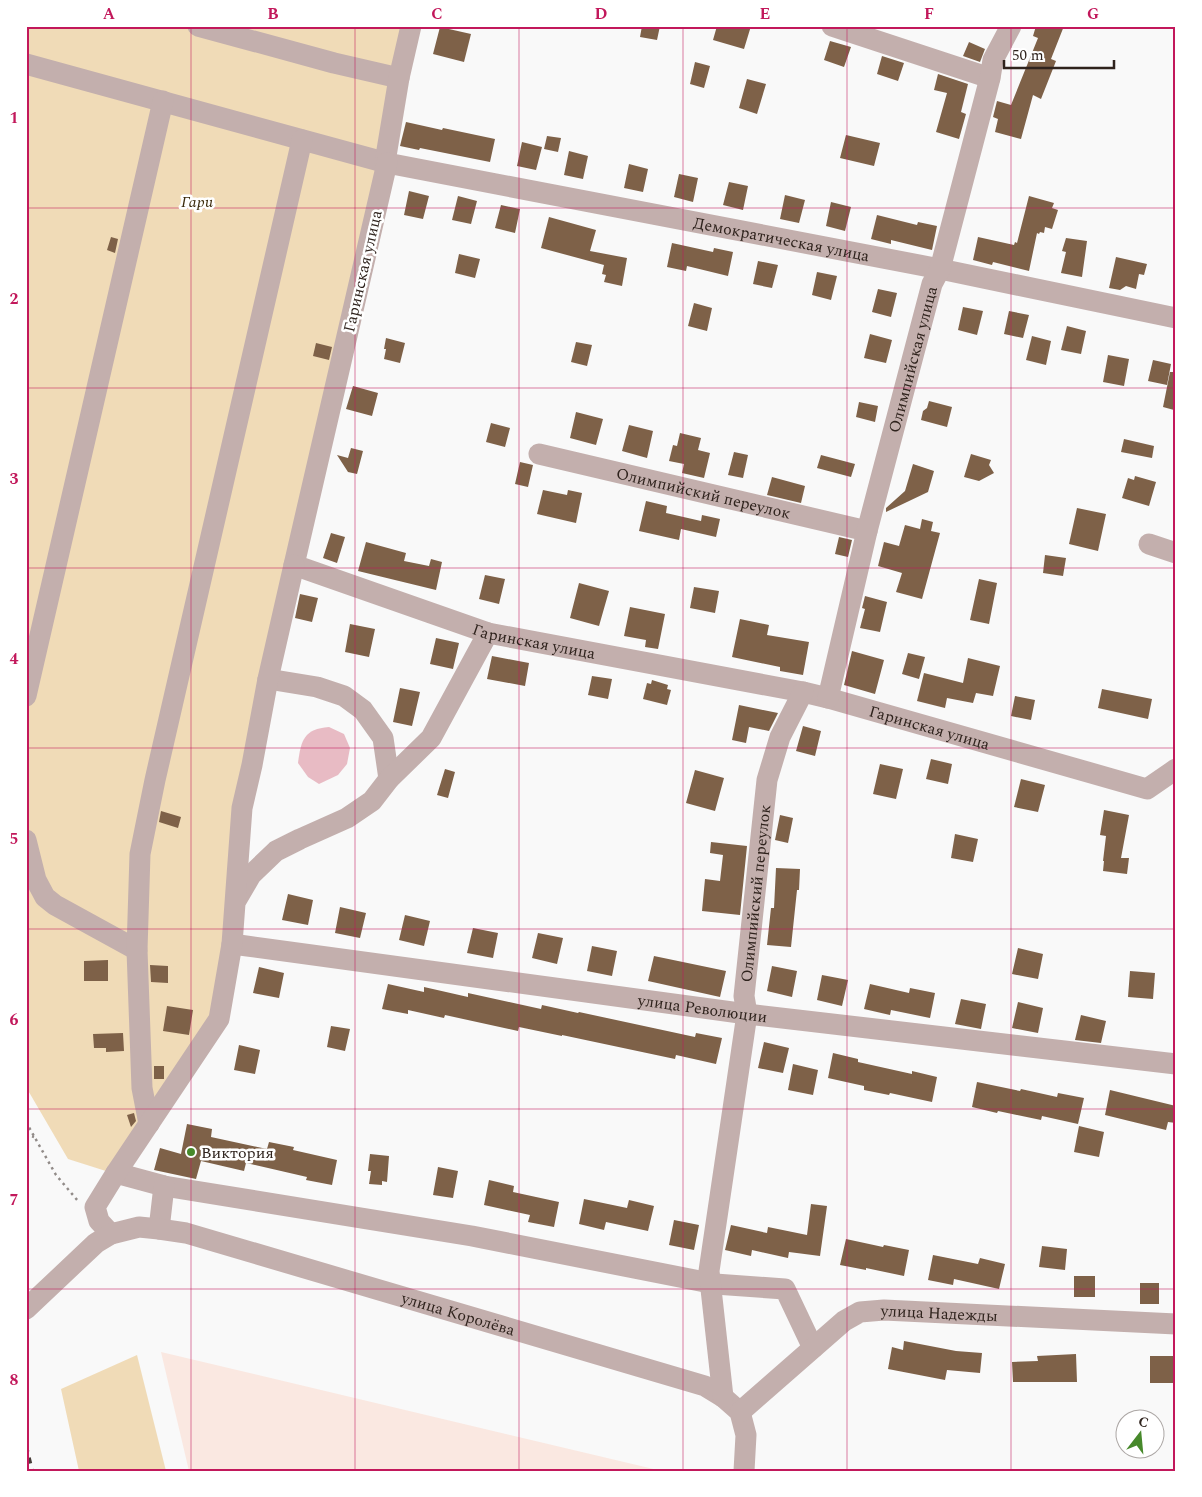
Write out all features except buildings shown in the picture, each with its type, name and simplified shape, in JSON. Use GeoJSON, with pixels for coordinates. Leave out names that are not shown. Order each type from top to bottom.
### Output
{"type":"FeatureCollection","features":[{"type":"Feature","properties":{"kind":"street"},"geometry":{"type":"LineString","coordinates":[[198,26],[334,64],[399,78]]}},
{"type":"Feature","properties":{"kind":"street","name":"Гаринская улица"},"geometry":{"type":"LineString","coordinates":[[410,26],[399,78],[386,162],[294,565],[488,633],[803,692],[1147,789],[1176,769]]}},
{"type":"Feature","properties":{"kind":"street"},"geometry":{"type":"LineString","coordinates":[[832,26],[990,78]]}},
{"type":"Feature","properties":{"kind":"street","name":"Олимпийская улица"},"geometry":{"type":"LineString","coordinates":[[828,698],[866,531],[932,284],[940,269],[990,78],[993,60],[1011,26]]}},
{"type":"Feature","properties":{"kind":"street","name":"Демократическая улица"},"geometry":{"type":"LineString","coordinates":[[28,69],[163,101],[386,162],[940,269],[1176,318]]}},
{"type":"Feature","properties":{"kind":"street"},"geometry":{"type":"LineString","coordinates":[[26,696],[163,101]]}},
{"type":"Feature","properties":{"kind":"street"},"geometry":{"type":"LineString","coordinates":[[148,1124],[142,1088],[137,950],[140,854],[155,780],[302,140]]}},
{"type":"Feature","properties":{"kind":"street","name":"Олимпийский переулок"},"geometry":{"type":"LineString","coordinates":[[540,454],[866,531]]}},
{"type":"Feature","properties":{"kind":"street"},"geometry":{"type":"LineString","coordinates":[[1149,544],[1176,553]]}},
{"type":"Feature","properties":{"kind":"street"},"geometry":{"type":"LineString","coordinates":[[26,1309],[96,1243],[111,1234],[99,1222],[95,1207],[219,1019],[232,944],[242,808],[268,679],[294,565]]}},
{"type":"Feature","properties":{"kind":"street"},"geometry":{"type":"LineString","coordinates":[[235,904],[251,875],[276,851],[300,838],[347,818],[372,801],[389,779],[431,738],[488,633]]}},
{"type":"Feature","properties":{"kind":"street"},"geometry":{"type":"LineString","coordinates":[[268,679],[317,687],[344,696],[362,710],[383,738],[389,779]]}},
{"type":"Feature","properties":{"kind":"street","name":"Олимпийский переулок"},"geometry":{"type":"LineString","coordinates":[[722,1397],[709,1271],[747,1014],[744,996],[767,780],[780,737],[803,692]]}},
{"type":"Feature","properties":{"kind":"street"},"geometry":{"type":"LineString","coordinates":[[26,840],[36,880],[45,897],[55,906],[137,950]]}},
{"type":"Feature","properties":{"kind":"street","name":"улица Революции"},"geometry":{"type":"LineString","coordinates":[[232,944],[747,1014],[1176,1064]]}},
{"type":"Feature","properties":{"kind":"street"},"geometry":{"type":"LineString","coordinates":[[116,1173],[164,1186],[472,1236],[710,1283],[785,1289],[813,1348]]}},
{"type":"Feature","properties":{"kind":"street"},"geometry":{"type":"LineString","coordinates":[[159,1229],[164,1186]]}},
{"type":"Feature","properties":{"kind":"street","name":"улица Королёва"},"geometry":{"type":"LineString","coordinates":[[111,1234],[139,1228],[159,1229],[186,1234],[705,1386],[740,1412]]}},
{"type":"Feature","properties":{"kind":"street","name":"улица Надежды"},"geometry":{"type":"LineString","coordinates":[[740,1412],[844,1321],[860,1312],[884,1310],[1176,1324]]}},
{"type":"Feature","properties":{"kind":"street"},"geometry":{"type":"LineString","coordinates":[[740,1412],[746,1435],[744,1471]]}},
{"type":"Feature","properties":{"kind":"path"},"geometry":{"type":"LineString","coordinates":[[26,1122],[56,1175],[80,1205],[95,1207]]}},
{"type":"Feature","properties":{"kind":"path"},"geometry":{"type":"LineString","coordinates":[[26,1134],[35,1138]]}},
{"type":"Feature","properties":{"kind":"shaded area"},"geometry":{"type":"Polygon","coordinates":[[[329,727],[344,734],[350,748],[347,764],[338,775],[319,784],[308,777],[298,763],[299,755],[305,737],[309,733],[329,727]]]}},
{"type":"Feature","properties":{"kind":"shaded area"},"geometry":{"type":"Polygon","coordinates":[[[161,1352],[662,1471],[189,1471],[161,1352]]]}},
{"type":"Feature","properties":{"kind":"green space","name":"Гари"},"geometry":{"type":"Polygon","coordinates":[[[26,26],[412,26],[232,869],[213,1014],[109,1172],[68,1159],[26,1087],[26,26]]]}},
{"type":"Feature","properties":{"kind":"green space"},"geometry":{"type":"Polygon","coordinates":[[[137,1355],[166,1471],[79,1471],[61,1389],[137,1355]]]}},
{"type":"Feature","properties":{"kind":"railway"},"geometry":{"type":"LineString","coordinates":[[26,1446],[32,1471]]}},
{"type":"Feature","properties":{"kind":"place","name":"Виктория"},"geometry":{"type":"Point","coordinates":[191,1152]}}]}
